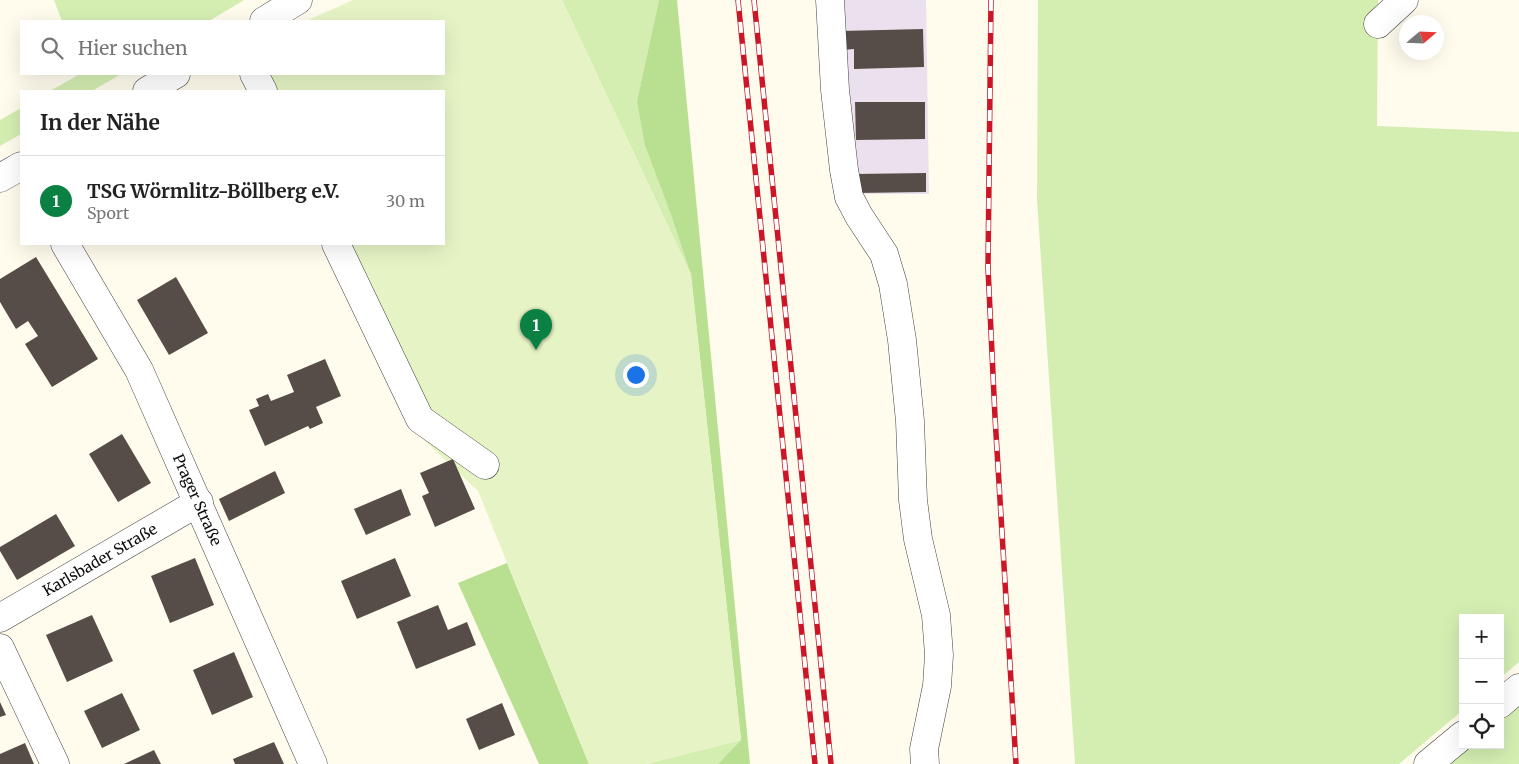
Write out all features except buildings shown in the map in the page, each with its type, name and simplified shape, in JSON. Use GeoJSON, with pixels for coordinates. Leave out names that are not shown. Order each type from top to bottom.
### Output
{"type":"FeatureCollection","features":[{"type":"Feature","properties":{"kind":"street"},"geometry":{"type":"LineString","coordinates":[[266,20],[298,0]]}},
{"type":"Feature","properties":{"kind":"street"},"geometry":{"type":"LineString","coordinates":[[830,0],[835,90],[844,170],[849,197],[884,254],[893,284],[902,340],[910,421],[913,500],[918,539],[936,615],[939,655],[937,686],[924,749],[924,764]]}},
{"type":"Feature","properties":{"kind":"street"},"geometry":{"type":"LineString","coordinates":[[1378,24],[1404,0]]}},
{"type":"Feature","properties":{"kind":"street"},"geometry":{"type":"LineString","coordinates":[[149,90],[174,75]]}},
{"type":"Feature","properties":{"kind":"street"},"geometry":{"type":"LineString","coordinates":[[255,75],[262,90]]}},
{"type":"Feature","properties":{"kind":"street","name":"Prager Straße"},"geometry":{"type":"LineString","coordinates":[[66,245],[139,370],[199,502],[313,764]]}},
{"type":"Feature","properties":{"kind":"street"},"geometry":{"type":"LineString","coordinates":[[336,245],[420,419],[485,465]]}},
{"type":"Feature","properties":{"kind":"street","name":"Karlsbader Straße"},"geometry":{"type":"LineString","coordinates":[[0,618],[199,502]]}},
{"type":"Feature","properties":{"kind":"street"},"geometry":{"type":"LineString","coordinates":[[0,648],[55,764]]}},
{"type":"Feature","properties":{"kind":"street"},"geometry":{"type":"LineString","coordinates":[[1504,701],[1519,688]]}},
{"type":"Feature","properties":{"kind":"street"},"geometry":{"type":"LineString","coordinates":[[1428,764],[1459,738]]}},
{"type":"Feature","properties":{"kind":"shaded area"},"geometry":{"type":"Polygon","coordinates":[[[836,0],[926,0],[929,194],[855,194],[836,0]]]}},
{"type":"Feature","properties":{"kind":"green space"},"geometry":{"type":"Polygon","coordinates":[[[54,0],[244,0],[211,20],[62,20],[54,0]]]}},
{"type":"Feature","properties":{"kind":"green space"},"geometry":{"type":"Polygon","coordinates":[[[353,0],[562,0],[691,275],[741,740],[646,764],[589,764],[478,491],[409,426],[321,245],[445,245],[445,90],[247,90],[240,75],[445,75],[445,20],[308,20],[353,0]]]}},
{"type":"Feature","properties":{"kind":"green space"},"geometry":{"type":"Polygon","coordinates":[[[562,0],[659,0],[637,101],[691,275],[562,0]]]}},
{"type":"Feature","properties":{"kind":"green space"},"geometry":{"type":"Polygon","coordinates":[[[659,0],[677,0],[750,764],[718,764],[741,740],[691,275],[645,145],[637,101],[659,0]]]}},
{"type":"Feature","properties":{"kind":"green space"},"geometry":{"type":"Polygon","coordinates":[[[1038,0],[1378,0],[1377,126],[1519,132],[1519,662],[1504,675],[1504,614],[1459,614],[1459,713],[1399,764],[1075,764],[1037,200],[1038,0]]]}},
{"type":"Feature","properties":{"kind":"green space"},"geometry":{"type":"Polygon","coordinates":[[[78,75],[119,75],[94,90],[52,90],[78,75]]]}},
{"type":"Feature","properties":{"kind":"green space"},"geometry":{"type":"Polygon","coordinates":[[[20,109],[20,135],[0,146],[0,120],[20,109]]]}},
{"type":"Feature","properties":{"kind":"green space"},"geometry":{"type":"Polygon","coordinates":[[[507,563],[589,764],[539,764],[458,583],[507,563]]]}},
{"type":"Feature","properties":{"kind":"green space"},"geometry":{"type":"Polygon","coordinates":[[[1519,698],[1519,764],[1441,764],[1459,749],[1504,749],[1504,711],[1519,698]]]}},
{"type":"Feature","properties":{"kind":"green space"},"geometry":{"type":"Polygon","coordinates":[[[741,740],[718,764],[646,764],[741,740]]]}},
{"type":"Feature","properties":{"kind":"railway"},"geometry":{"type":"LineString","coordinates":[[738,0],[815,764]]}},
{"type":"Feature","properties":{"kind":"railway"},"geometry":{"type":"LineString","coordinates":[[754,0],[831,764]]}},
{"type":"Feature","properties":{"kind":"railway"},"geometry":{"type":"LineString","coordinates":[[991,0],[988,268],[1016,764]]}},
{"type":"Feature","properties":{"kind":"place","name":"TSG Wörmlitz-Böllberg e.V."},"geometry":{"type":"Point","coordinates":[536,350]}}]}
